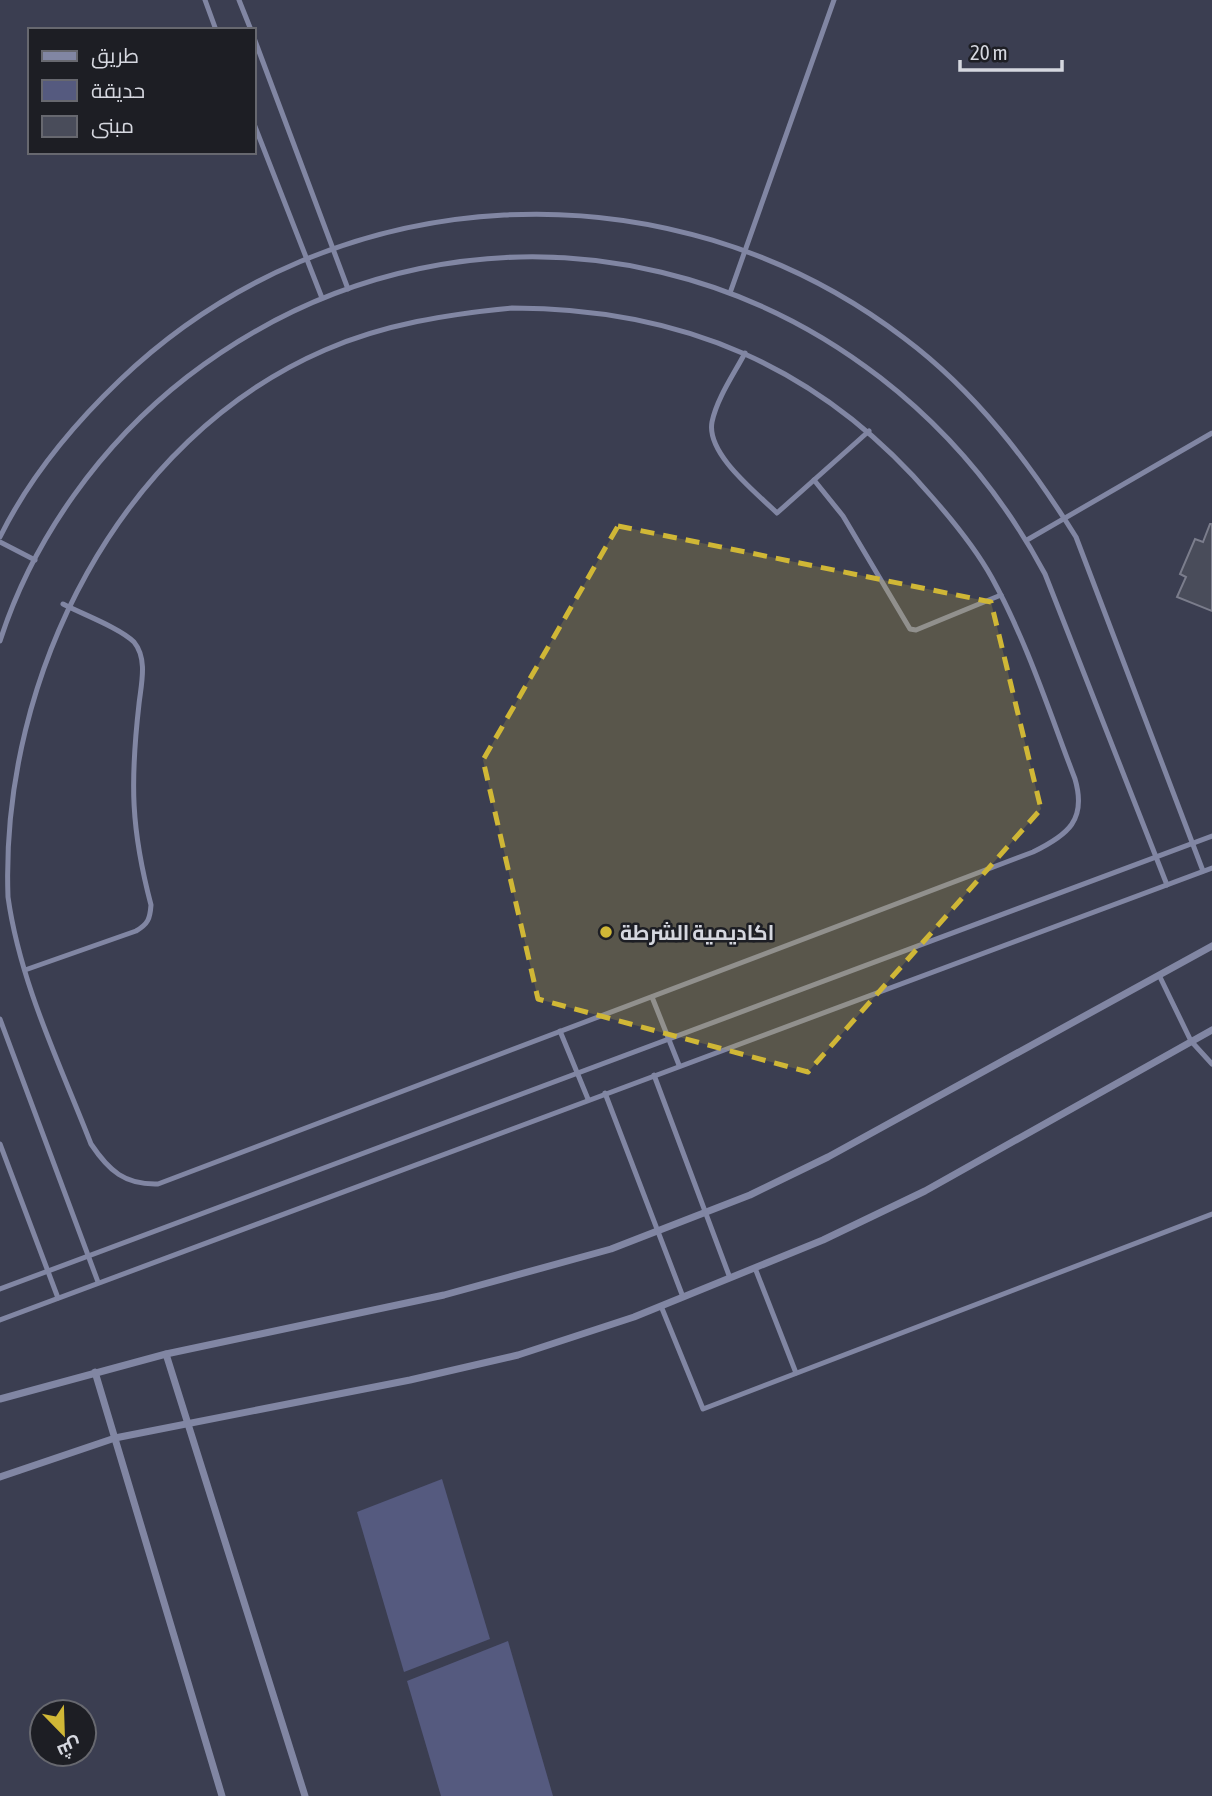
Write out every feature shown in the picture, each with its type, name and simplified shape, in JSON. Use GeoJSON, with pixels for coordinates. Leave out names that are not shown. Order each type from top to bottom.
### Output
{"type":"FeatureCollection","features":[{"type":"Feature","properties":{"kind":"street"},"geometry":{"type":"LineString","coordinates":[[0,1399],[166,1354],[456,1292],[611,1250],[761,1189],[900,1120],[1212,946]]}},
{"type":"Feature","properties":{"kind":"street"},"geometry":{"type":"LineString","coordinates":[[0,1477],[114,1437],[410,1380],[518,1355],[661,1306],[823,1240],[925,1191],[1212,1030]]}},
{"type":"Feature","properties":{"kind":"street"},"geometry":{"type":"LineString","coordinates":[[166,1354],[305,1796]]}},
{"type":"Feature","properties":{"kind":"street"},"geometry":{"type":"LineString","coordinates":[[95,1372],[222,1796]]}},
{"type":"Feature","properties":{"kind":"lane"},"geometry":{"type":"LineString","coordinates":[[205,0],[215,28]]}},
{"type":"Feature","properties":{"kind":"lane"},"geometry":{"type":"LineString","coordinates":[[240,0],[250,28]]}},
{"type":"Feature","properties":{"kind":"lane"},"geometry":{"type":"LineString","coordinates":[[730,293],[834,0]]}},
{"type":"Feature","properties":{"kind":"lane"},"geometry":{"type":"LineString","coordinates":[[256,43],[348,289]]}},
{"type":"Feature","properties":{"kind":"lane"},"geometry":{"type":"LineString","coordinates":[[256,129],[322,298]]}},
{"type":"Feature","properties":{"kind":"lane"},"geometry":{"type":"LineString","coordinates":[[35,560],[0,539],[16,504],[69,434],[140,360],[227,296],[266,275],[332,248],[411,226],[536,212],[662,226],[782,266],[904,337],[978,404],[1014,445],[1065,518],[1092,575],[1203,871]]}},
{"type":"Feature","properties":{"kind":"lane"},"geometry":{"type":"LineString","coordinates":[[0,642],[11,606],[35,560],[70,502],[114,444],[159,399],[220,352],[266,324],[348,289],[428,268],[484,260],[555,258],[663,271],[730,293],[779,313],[833,342],[890,384],[945,432],[972,462],[1027,540],[1066,620],[1167,885]]}},
{"type":"Feature","properties":{"kind":"lane"},"geometry":{"type":"LineString","coordinates":[[18,723],[8,790],[4,842],[8,896],[24,970],[91,1144],[106,1167],[124,1180],[141,1185],[158,1184],[1033,852],[1056,841],[1069,829],[1077,818],[1079,805],[1075,779],[1015,621],[959,528],[886,445],[788,375],[745,353],[684,330],[615,315],[548,308],[457,313],[401,325],[325,349],[273,376],[225,407],[192,435],[140,488],[97,544],[63,604],[34,673]]}},
{"type":"Feature","properties":{"kind":"lane"},"geometry":{"type":"LineString","coordinates":[[745,353],[716,409],[711,425],[723,459],[777,513],[869,431]]}},
{"type":"Feature","properties":{"kind":"lane"},"geometry":{"type":"LineString","coordinates":[[1027,540],[1212,433]]}},
{"type":"Feature","properties":{"kind":"lane"},"geometry":{"type":"LineString","coordinates":[[814,480],[843,516],[910,629],[916,630],[1001,595]]}},
{"type":"Feature","properties":{"kind":"lane"},"geometry":{"type":"LineString","coordinates":[[24,970],[136,932],[146,926],[150,917],[151,905],[133,827],[132,783],[142,677],[140,653],[124,636],[63,604]]}},
{"type":"Feature","properties":{"kind":"lane"},"geometry":{"type":"LineString","coordinates":[[0,1289],[1212,836]]}},
{"type":"Feature","properties":{"kind":"lane"},"geometry":{"type":"LineString","coordinates":[[0,1320],[1212,868]]}},
{"type":"Feature","properties":{"kind":"lane"},"geometry":{"type":"LineString","coordinates":[[1159,975],[1191,1041],[1212,1064]]}},
{"type":"Feature","properties":{"kind":"lane"},"geometry":{"type":"LineString","coordinates":[[652,997],[679,1065]]}},
{"type":"Feature","properties":{"kind":"lane"},"geometry":{"type":"LineString","coordinates":[[0,1019],[98,1282]]}},
{"type":"Feature","properties":{"kind":"lane"},"geometry":{"type":"LineString","coordinates":[[560,1031],[587,1099]]}},
{"type":"Feature","properties":{"kind":"lane"},"geometry":{"type":"LineString","coordinates":[[654,1074],[730,1278]]}},
{"type":"Feature","properties":{"kind":"lane"},"geometry":{"type":"LineString","coordinates":[[605,1093],[683,1297]]}},
{"type":"Feature","properties":{"kind":"lane"},"geometry":{"type":"LineString","coordinates":[[0,1144],[58,1298]]}},
{"type":"Feature","properties":{"kind":"lane"},"geometry":{"type":"LineString","coordinates":[[661,1306],[703,1409],[1212,1214]]}},
{"type":"Feature","properties":{"kind":"lane"},"geometry":{"type":"LineString","coordinates":[[755,1268],[796,1373]]}},
{"type":"Feature","properties":{"kind":"highlighted area"},"geometry":{"type":"Polygon","coordinates":[[[618,526],[991,602],[1041,809],[808,1072],[538,999],[483,760],[618,526]]]}},
{"type":"Feature","properties":{"kind":"shaded area","name":"اكاديمية الشرطة"},"geometry":{"type":"Polygon","coordinates":[[[0,0],[1212,0],[1212,1796],[0,1796],[0,0]]]}},
{"type":"Feature","properties":{"kind":"green space"},"geometry":{"type":"Polygon","coordinates":[[[442,1479],[490,1639],[404,1672],[357,1512],[442,1479]]]}},
{"type":"Feature","properties":{"kind":"green space"},"geometry":{"type":"Polygon","coordinates":[[[508,1641],[553,1796],[441,1796],[407,1681],[508,1641]]]}},
{"type":"Feature","properties":{"kind":"building"},"geometry":{"type":"Polygon","coordinates":[[[1210,524],[1212,611],[1177,597],[1186,577],[1180,574],[1195,539],[1203,542],[1210,524]]]}},
{"type":"Feature","properties":{"kind":"place","name":"اكاديمية الشرطة"},"geometry":{"type":"Point","coordinates":[606,932]}}]}
